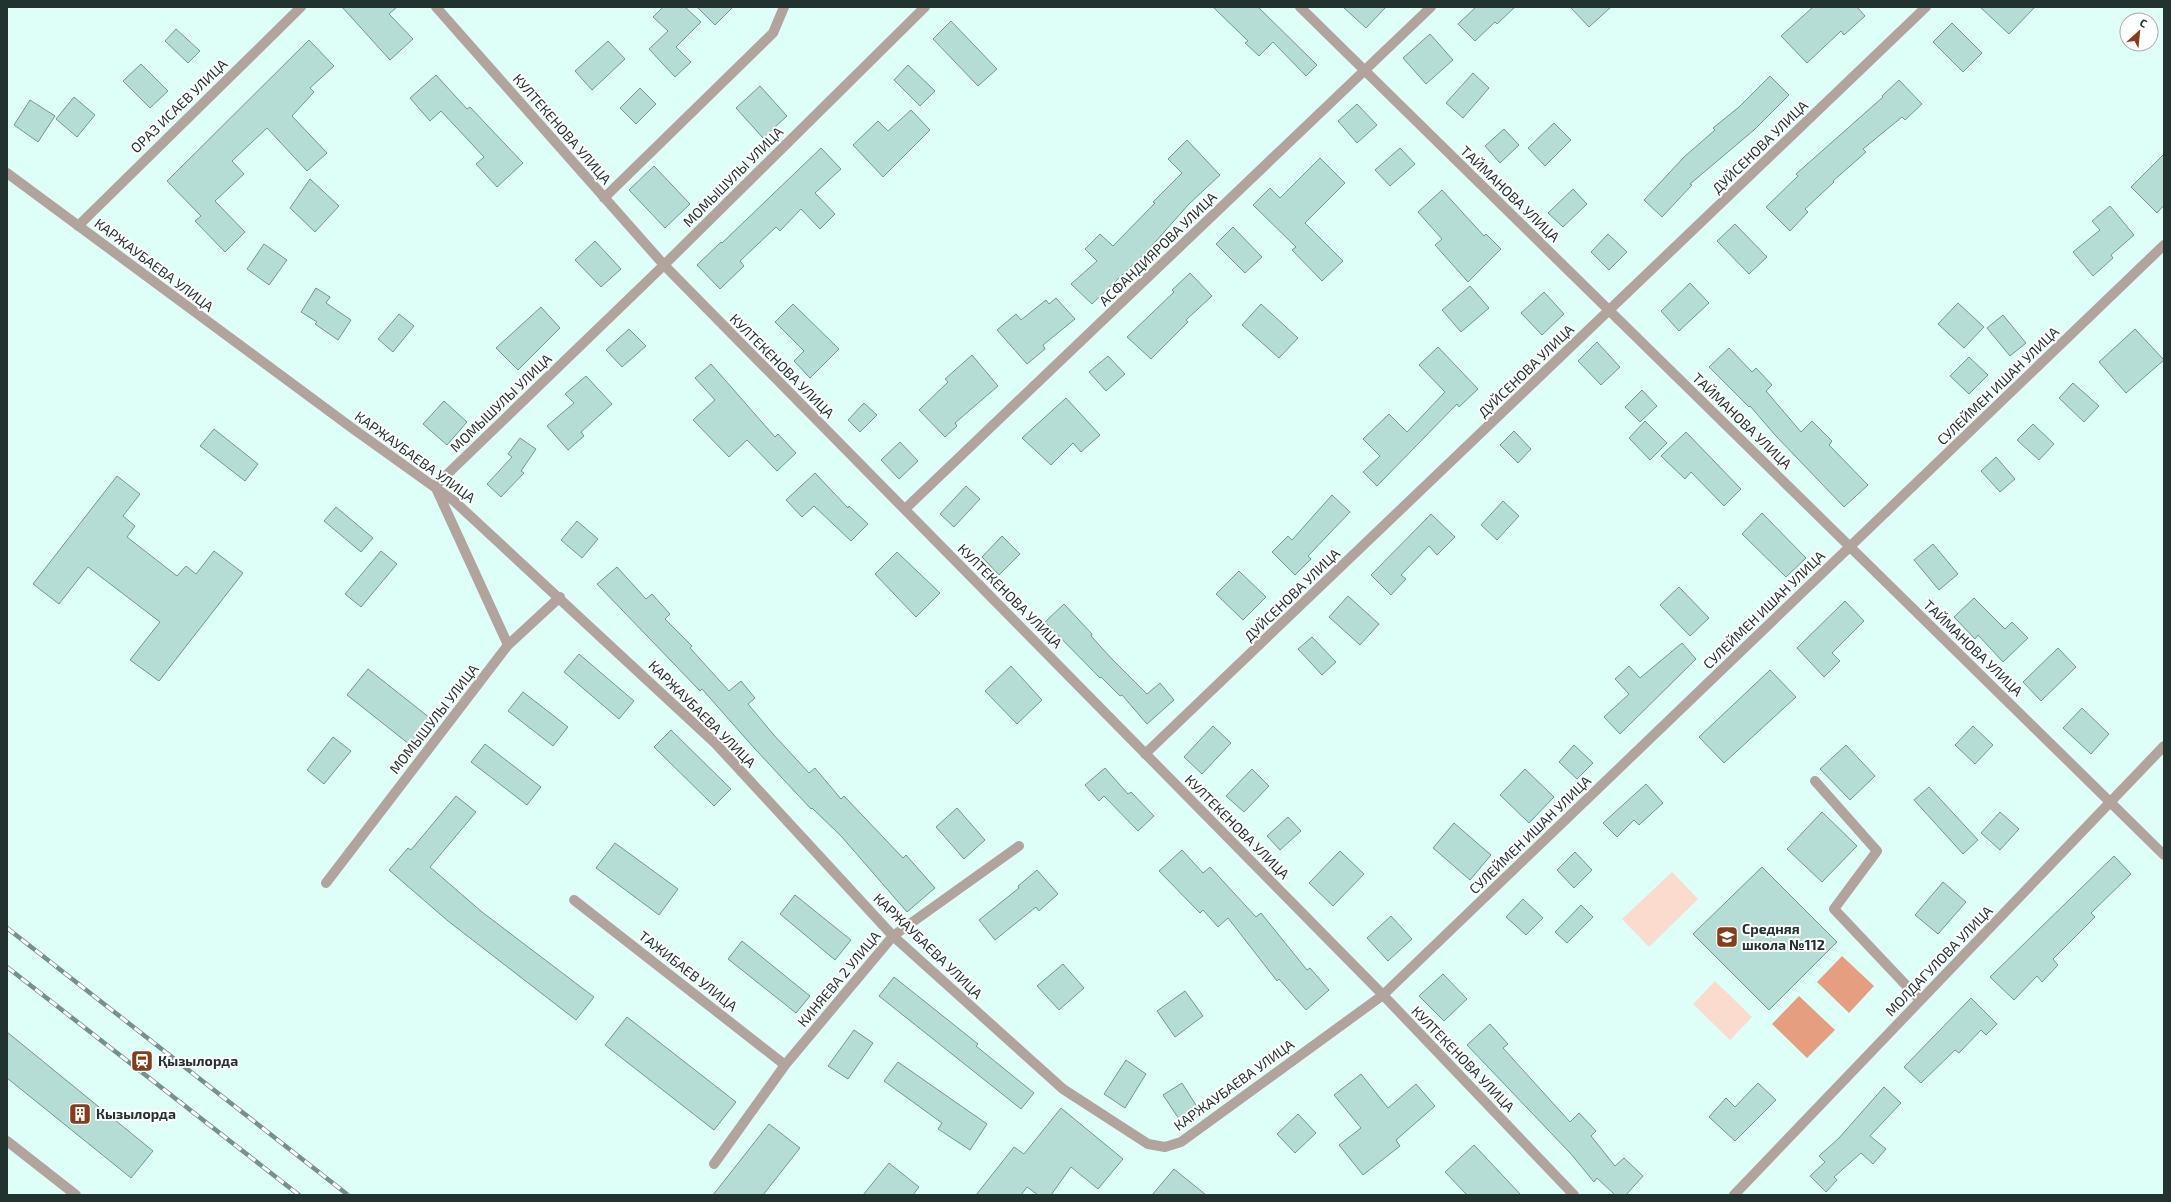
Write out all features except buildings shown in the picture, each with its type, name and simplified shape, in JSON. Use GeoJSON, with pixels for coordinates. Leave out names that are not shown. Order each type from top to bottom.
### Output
{"type":"FeatureCollection","features":[{"type":"Feature","properties":{"kind":"street","name":"ОРАЗ ИСАЕВ УЛИЦА"},"geometry":{"type":"LineString","coordinates":[[78,226],[301,7]]}},
{"type":"Feature","properties":{"kind":"street","name":"КУЛТЕКЕНОВА УЛИЦА"},"geometry":{"type":"LineString","coordinates":[[436,7],[664,266],[1383,995],[1574,1195]]}},
{"type":"Feature","properties":{"kind":"street"},"geometry":{"type":"LineString","coordinates":[[604,198],[773,33],[784,7]]}},
{"type":"Feature","properties":{"kind":"street","name":"МОМЫШУЛЫ УЛИЦА"},"geometry":{"type":"LineString","coordinates":[[435,486],[664,266],[925,7]]}},
{"type":"Feature","properties":{"kind":"street","name":"ТАЙМАНОВА УЛИЦА"},"geometry":{"type":"LineString","coordinates":[[1300,7],[2164,855]]}},
{"type":"Feature","properties":{"kind":"street","name":"АСФАНДИЯРОВА УЛИЦА"},"geometry":{"type":"LineString","coordinates":[[905,509],[1365,71],[1430,7]]}},
{"type":"Feature","properties":{"kind":"street","name":"ДУЙСЕНОВА УЛИЦА"},"geometry":{"type":"LineString","coordinates":[[1145,754],[1610,311],[1926,7]]}},
{"type":"Feature","properties":{"kind":"street","name":"КАРЖАУБАЕВА УЛИЦА"},"geometry":{"type":"LineString","coordinates":[[7,173],[352,428],[454,501],[715,743],[893,936],[1063,1089],[1148,1144],[1165,1147],[1181,1142],[1383,995]]}},
{"type":"Feature","properties":{"kind":"street","name":"СУЛЕЙМЕН ИШАН УЛИЦА"},"geometry":{"type":"LineString","coordinates":[[1383,995],[2164,245]]}},
{"type":"Feature","properties":{"kind":"street"},"geometry":{"type":"LineString","coordinates":[[435,486],[508,645]]}},
{"type":"Feature","properties":{"kind":"street","name":"МОМЫШУЛЫ УЛИЦА"},"geometry":{"type":"LineString","coordinates":[[326,882],[508,645],[560,598]]}},
{"type":"Feature","properties":{"kind":"street","name":"МОЛДАГУЛОВА УЛИЦА"},"geometry":{"type":"LineString","coordinates":[[1734,1195],[2164,746]]}},
{"type":"Feature","properties":{"kind":"street"},"geometry":{"type":"LineString","coordinates":[[1815,781],[1877,851],[1834,908],[1920,1000]]}},
{"type":"Feature","properties":{"kind":"street","name":"КИНЯЕВА 2 УЛИЦА"},"geometry":{"type":"LineString","coordinates":[[714,1164],[785,1065],[893,936],[1019,846]]}},
{"type":"Feature","properties":{"kind":"street","name":"ТАЖИБАЕВ УЛИЦА"},"geometry":{"type":"LineString","coordinates":[[574,900],[785,1065]]}},
{"type":"Feature","properties":{"kind":"street"},"geometry":{"type":"LineString","coordinates":[[7,1141],[76,1195]]}},
{"type":"Feature","properties":{"kind":"shaded area"},"geometry":{"type":"Polygon","coordinates":[[[1672,872],[1698,899],[1649,947],[1622,919],[1672,872]]]}},
{"type":"Feature","properties":{"kind":"shaded area"},"geometry":{"type":"Polygon","coordinates":[[[1842,956],[1874,986],[1849,1013],[1817,982],[1842,956]]]}},
{"type":"Feature","properties":{"kind":"shaded area"},"geometry":{"type":"Polygon","coordinates":[[[1715,981],[1752,1017],[1730,1040],[1693,1004],[1715,981]]]}},
{"type":"Feature","properties":{"kind":"shaded area"},"geometry":{"type":"Polygon","coordinates":[[[1799,996],[1835,1030],[1807,1058],[1772,1024],[1799,996]]]}},
{"type":"Feature","properties":{"kind":"railway"},"geometry":{"type":"LineString","coordinates":[[7,928],[348,1195]]}},
{"type":"Feature","properties":{"kind":"railway"},"geometry":{"type":"LineString","coordinates":[[7,967],[299,1195]]}},
{"type":"Feature","properties":{"kind":"place","name":"Средняя школа №112"},"geometry":{"type":"Point","coordinates":[1727,937]}},
{"type":"Feature","properties":{"kind":"place","name":"Қызылорда"},"geometry":{"type":"Point","coordinates":[142,1061]}},
{"type":"Feature","properties":{"kind":"place","name":"Кызылорда"},"geometry":{"type":"Point","coordinates":[80,1114]}}]}
